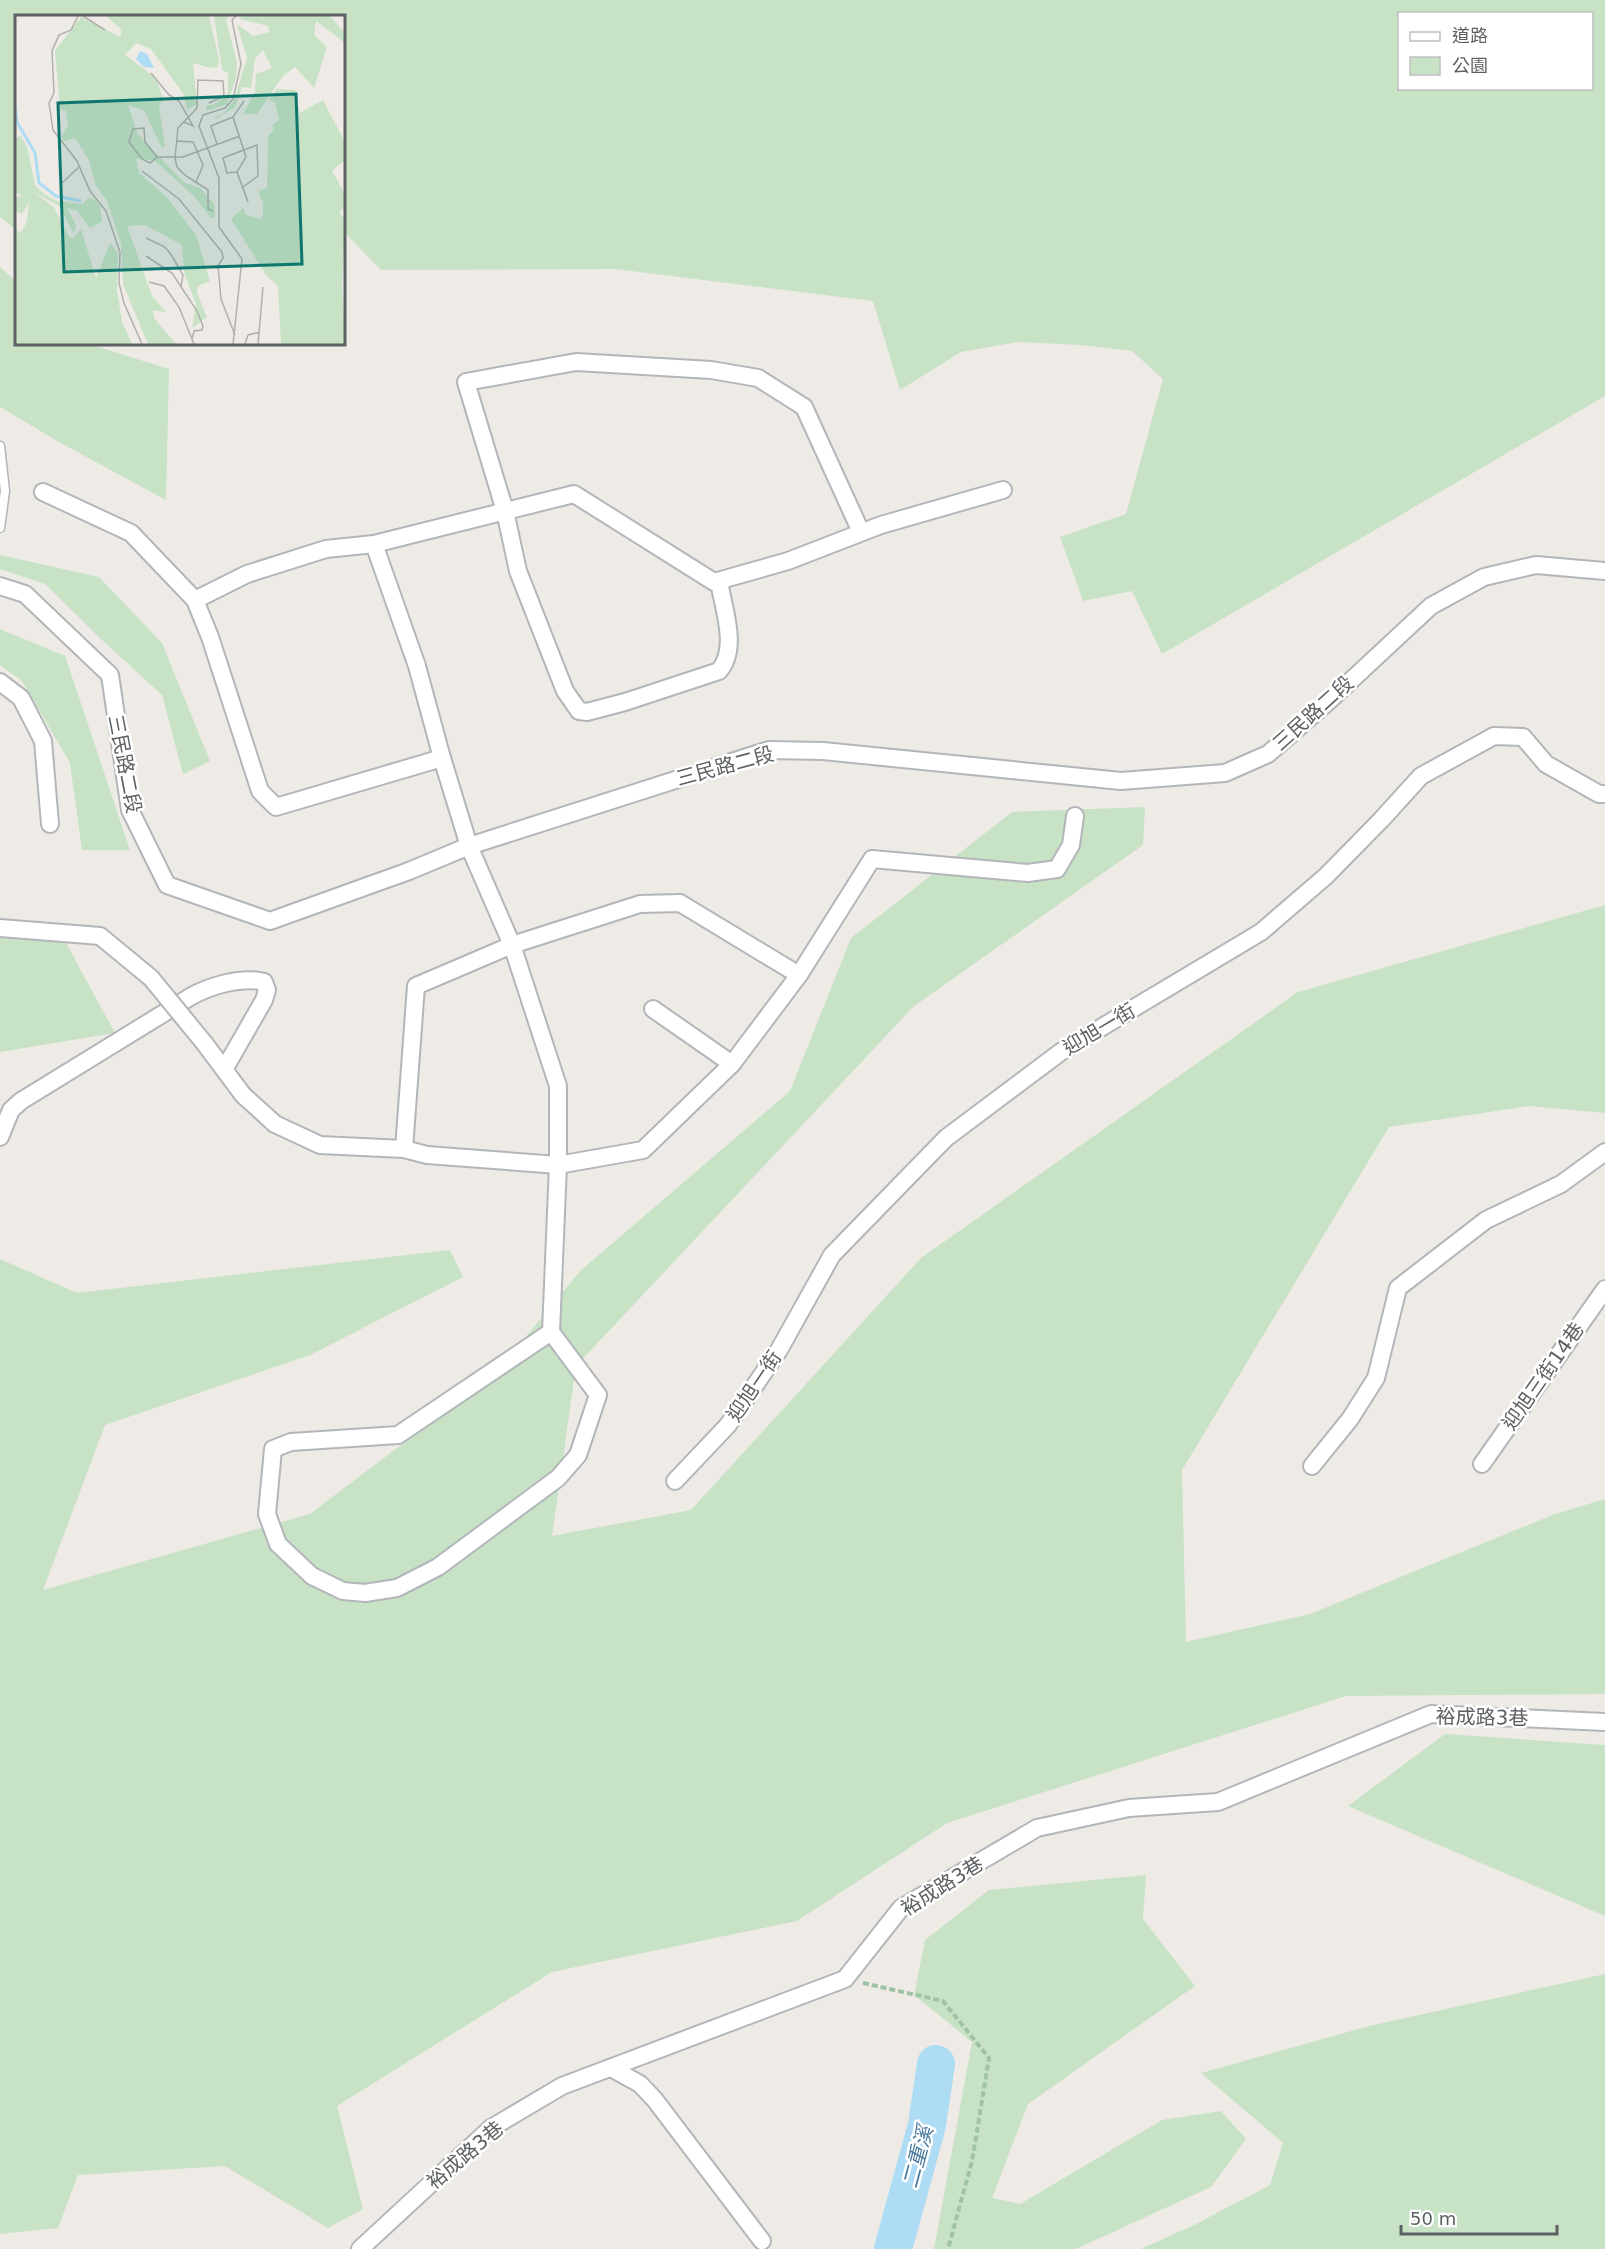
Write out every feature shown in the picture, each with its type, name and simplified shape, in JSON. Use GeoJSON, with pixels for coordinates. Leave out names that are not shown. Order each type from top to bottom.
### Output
{"type":"FeatureCollection","features":[{"type":"Feature","properties":{"kind":"street"},"geometry":{"type":"LineString","coordinates":[[719,581],[729,651],[726,663],[719,671],[625,702],[588,712],[579,711],[565,691],[518,571],[505,511],[466,382],[576,362],[711,370],[758,378],[804,407],[861,532]]}},
{"type":"Feature","properties":{"kind":"street"},"geometry":{"type":"LineString","coordinates":[[195,600],[247,574],[326,549],[374,544],[574,494],[714,582],[788,561],[861,532],[1003,490]]}},
{"type":"Feature","properties":{"kind":"street"},"geometry":{"type":"LineString","coordinates":[[43,492],[131,533],[195,600],[210,637],[260,790],[276,807],[442,758]]}},
{"type":"Feature","properties":{"kind":"street"},"geometry":{"type":"LineString","coordinates":[[374,544],[417,666],[469,846],[512,945],[558,1086],[558,1165],[551,1332],[598,1395],[579,1455],[558,1478],[438,1567],[397,1588],[365,1593],[343,1591],[312,1576],[278,1544],[267,1514],[273,1449],[291,1442],[398,1435],[551,1332]]}},
{"type":"Feature","properties":{"kind":"street","name":"三民路二段"},"geometry":{"type":"LineString","coordinates":[[0,586],[25,594],[110,675],[130,810],[167,885],[270,921],[409,871],[469,846],[769,750],[823,751],[1120,781],[1225,773],[1268,754],[1431,606],[1484,577],[1536,565],[1605,571]]}},
{"type":"Feature","properties":{"kind":"street"},"geometry":{"type":"LineString","coordinates":[[0,682],[21,698],[43,741],[50,824]]}},
{"type":"Feature","properties":{"kind":"street","name":"迎旭一街"},"geometry":{"type":"LineString","coordinates":[[675,1481],[728,1425],[779,1350],[832,1255],[946,1138],[1062,1051],[1261,932],[1326,876],[1421,776],[1494,736],[1523,737],[1546,764],[1599,794],[1605,794]]}},
{"type":"Feature","properties":{"kind":"street"},"geometry":{"type":"LineString","coordinates":[[0,928],[100,936],[151,978],[225,1068],[243,1095],[275,1124],[320,1145],[404,1149],[428,1155],[558,1165],[643,1150],[732,1065],[799,975],[872,859],[1028,873],[1057,869],[1071,845],[1075,816]]}},
{"type":"Feature","properties":{"kind":"street"},"geometry":{"type":"LineString","coordinates":[[404,1149],[416,986],[512,945],[640,904],[680,903],[799,975]]}},
{"type":"Feature","properties":{"kind":"street"},"geometry":{"type":"LineString","coordinates":[[0,1137],[11,1110],[21,1101],[190,997],[206,990],[244,981],[264,982],[267,990],[264,1000],[225,1068]]}},
{"type":"Feature","properties":{"kind":"street"},"geometry":{"type":"LineString","coordinates":[[653,1009],[732,1065]]}},
{"type":"Feature","properties":{"kind":"street"},"geometry":{"type":"LineString","coordinates":[[1312,1466],[1350,1419],[1376,1378],[1398,1288],[1486,1221],[1561,1184],[1605,1152]]}},
{"type":"Feature","properties":{"kind":"street","name":"迎旭三街14巷"},"geometry":{"type":"LineString","coordinates":[[1482,1464],[1605,1289]]}},
{"type":"Feature","properties":{"kind":"street","name":"裕成路3巷"},"geometry":{"type":"LineString","coordinates":[[360,2249],[491,2128],[562,2086],[845,1979],[901,1908],[1037,1828],[1129,1808],[1218,1802],[1431,1714],[1605,1722]]}},
{"type":"Feature","properties":{"kind":"street"},"geometry":{"type":"LineString","coordinates":[[611,2068],[640,2084],[655,2100],[762,2241]]}},
{"type":"Feature","properties":{"kind":"lane"},"geometry":{"type":"LineString","coordinates":[[0,446],[5,491],[0,528]]}},
{"type":"Feature","properties":{"kind":"path"},"geometry":{"type":"LineString","coordinates":[[845,1979],[943,2001],[989,2058],[972,2161],[948,2249]]}},
{"type":"Feature","properties":{"kind":"green space"},"geometry":{"type":"Polygon","coordinates":[[[0,0],[1605,0],[1605,396],[1162,654],[1132,591],[1083,601],[1060,537],[1126,514],[1163,379],[1132,351],[1081,345],[1018,342],[961,352],[900,390],[873,301],[615,269],[381,270],[345,233],[345,15],[15,15],[15,229],[0,217],[0,0]]]}},
{"type":"Feature","properties":{"kind":"green space"},"geometry":{"type":"Polygon","coordinates":[[[0,267],[15,280],[15,345],[92,345],[169,369],[166,500],[59,442],[0,407],[0,267]]]}},
{"type":"Feature","properties":{"kind":"green space"},"geometry":{"type":"Polygon","coordinates":[[[0,555],[99,577],[162,643],[210,761],[183,774],[162,695],[45,584],[0,569],[0,555]]]}},
{"type":"Feature","properties":{"kind":"green space"},"geometry":{"type":"Polygon","coordinates":[[[0,629],[65,656],[130,850],[82,850],[70,763],[22,681],[0,665],[0,629]]]}},
{"type":"Feature","properties":{"kind":"green space"},"geometry":{"type":"Polygon","coordinates":[[[1145,807],[1143,845],[914,1006],[576,1366],[552,1536],[691,1510],[921,1258],[1298,992],[1605,905],[1605,1113],[1529,1106],[1389,1127],[1182,1470],[1186,1642],[1310,1614],[1555,1514],[1605,1499],[1605,1694],[1346,1696],[947,1823],[797,1921],[552,1972],[337,2106],[363,2209],[328,2228],[225,2166],[78,2175],[58,2228],[0,2234],[0,1259],[77,1293],[450,1250],[463,1277],[310,1355],[105,1425],[43,1590],[310,1514],[497,1372],[580,1271],[790,1091],[851,938],[1012,812],[1145,807]]]}},
{"type":"Feature","properties":{"kind":"green space"},"geometry":{"type":"Polygon","coordinates":[[[0,925],[60,932],[115,1033],[0,1052],[0,925]]]}},
{"type":"Feature","properties":{"kind":"green space"},"geometry":{"type":"Polygon","coordinates":[[[1445,1734],[1605,1745],[1605,1916],[1348,1806],[1445,1734]]]}},
{"type":"Feature","properties":{"kind":"green space"},"geometry":{"type":"Polygon","coordinates":[[[1146,1875],[1143,1919],[1195,1986],[1028,2104],[992,2198],[1020,2204],[1162,2120],[1221,2111],[1246,2139],[1211,2187],[1076,2249],[934,2249],[972,2042],[914,1995],[925,1940],[989,1890],[1146,1875]]]}},
{"type":"Feature","properties":{"kind":"green space"},"geometry":{"type":"Polygon","coordinates":[[[1605,1974],[1605,2249],[1141,2249],[1196,2224],[1270,2185],[1283,2143],[1201,2073],[1369,2026],[1605,1974]]]}},
{"type":"Feature","properties":{"kind":"waterway","name":"二重溪"},"geometry":{"type":"LineString","coordinates":[[893,2249],[927,2125],[936,2064]]}}]}
